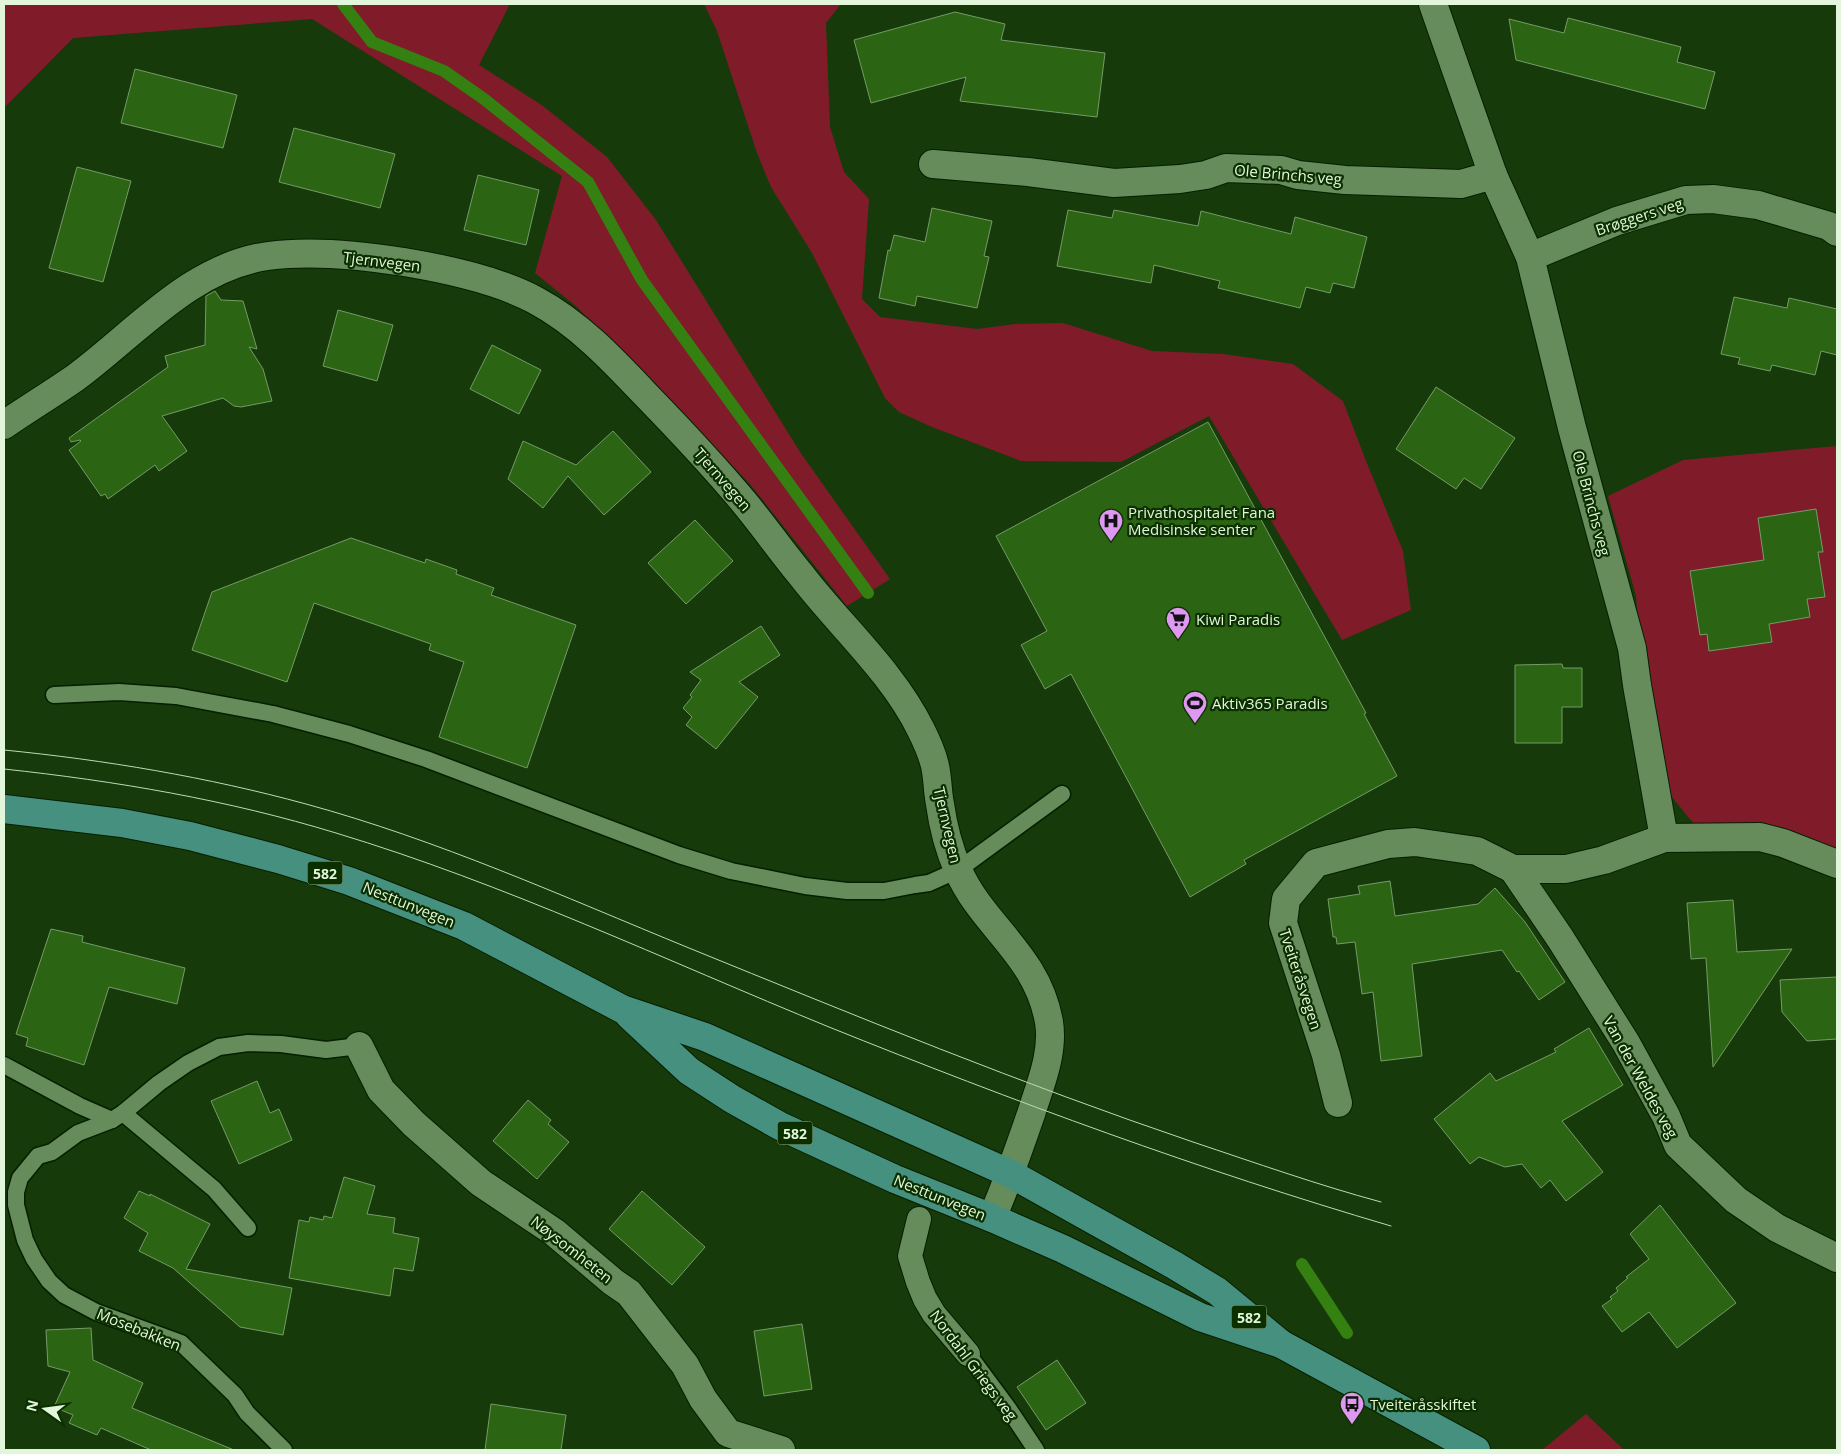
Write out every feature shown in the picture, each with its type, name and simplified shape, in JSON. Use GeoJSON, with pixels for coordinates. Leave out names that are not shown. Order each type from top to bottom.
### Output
{"type":"FeatureCollection","features":[{"type":"Feature","properties":{"kind":"main road","name":"Nesttunvegen"},"geometry":{"type":"LineString","coordinates":[[4,809],[122,822],[190,836],[278,859],[349,881],[464,926],[622,1009],[705,1037],[1011,1174],[1217,1291],[1281,1344]]}},
{"type":"Feature","properties":{"kind":"main road","name":"Nesttunvegen"},"geometry":{"type":"LineString","coordinates":[[622,1009],[689,1071],[780,1126],[894,1179],[1063,1249],[1200,1317],[1281,1344],[1476,1450]]}},
{"type":"Feature","properties":{"kind":"street","name":"Ole Brinchs veg"},"geometry":{"type":"LineString","coordinates":[[1433,4],[1494,175],[1530,257],[1572,428],[1632,648],[1664,838]]}},
{"type":"Feature","properties":{"kind":"street","name":"Ole Brinchs veg"},"geometry":{"type":"LineString","coordinates":[[933,164],[1114,182],[1180,179],[1206,175],[1226,168],[1281,170],[1298,175],[1345,180],[1461,184],[1494,175]]}},
{"type":"Feature","properties":{"kind":"street","name":"Brøggers veg"},"geometry":{"type":"LineString","coordinates":[[1530,257],[1617,221],[1686,200],[1713,198],[1758,206],[1830,226],[1837,232]]}},
{"type":"Feature","properties":{"kind":"street","name":"Tjernvegen"},"geometry":{"type":"LineString","coordinates":[[4,425],[76,378],[136,327],[190,287],[220,271],[254,259],[282,254],[370,257],[458,273],[528,296],[555,311],[590,339],[627,374],[744,502],[805,581],[906,702],[935,764],[939,803],[958,870],[976,900],[1029,969],[1040,991],[1050,1025],[1049,1050],[1045,1069],[1011,1174],[992,1218]]}},
{"type":"Feature","properties":{"kind":"street","name":"Tveiteråsvegen"},"geometry":{"type":"LineString","coordinates":[[1338,1103],[1326,1055],[1283,923],[1286,899],[1316,863],[1388,844],[1415,842],[1477,851],[1512,869],[1566,869],[1604,860],[1664,838],[1760,837],[1783,842],[1837,864]]}},
{"type":"Feature","properties":{"kind":"street","name":"Van der Weldes veg"},"geometry":{"type":"LineString","coordinates":[[1512,869],[1560,938],[1626,1043],[1666,1116],[1678,1145],[1736,1200],[1777,1228],[1837,1258]]}},
{"type":"Feature","properties":{"kind":"street","name":"Nøysomheten"},"geometry":{"type":"LineString","coordinates":[[359,1046],[381,1090],[414,1124],[481,1183],[554,1232],[613,1282],[629,1293],[685,1365],[703,1399],[728,1434],[781,1450]]}},
{"type":"Feature","properties":{"kind":"street","name":"Nordahl Griegs veg"},"geometry":{"type":"LineString","coordinates":[[919,1219],[910,1256],[918,1282],[934,1314],[968,1354]]}},
{"type":"Feature","properties":{"kind":"lane"},"geometry":{"type":"LineString","coordinates":[[54,694],[119,692],[176,696],[273,714],[349,734],[426,760],[679,855],[731,871],[805,886],[847,891],[884,891],[928,883],[958,870],[1062,794]]}},
{"type":"Feature","properties":{"kind":"lane","name":"Mosebakken"},"geometry":{"type":"LineString","coordinates":[[284,1450],[247,1413],[235,1395],[181,1343],[96,1312],[64,1295],[49,1282],[34,1259],[9,1202],[20,1178],[38,1156],[52,1152],[78,1133],[118,1117],[159,1083],[188,1063],[220,1047],[248,1043],[281,1044],[326,1050],[359,1046]]}},
{"type":"Feature","properties":{"kind":"lane"},"geometry":{"type":"LineString","coordinates":[[4,1065],[80,1106],[127,1118],[214,1189],[248,1228]]}},
{"type":"Feature","properties":{"kind":"lane","name":"Nordahl Griegs veg"},"geometry":{"type":"LineString","coordinates":[[968,1354],[1036,1450]]}},
{"type":"Feature","properties":{"kind":"shaded area"},"geometry":{"type":"Polygon","coordinates":[[[4,4],[510,4],[479,65],[543,106],[607,157],[656,220],[800,452],[890,579],[847,606],[749,483],[577,307],[535,273],[562,176],[312,19],[73,38],[4,108],[4,4]]]}},
{"type":"Feature","properties":{"kind":"shaded area"},"geometry":{"type":"Polygon","coordinates":[[[704,4],[841,4],[826,23],[830,127],[844,172],[869,199],[862,299],[880,317],[977,329],[1015,324],[1063,323],[1152,351],[1223,354],[1293,364],[1343,401],[1403,551],[1411,610],[1342,640],[1209,416],[1121,462],[1021,461],[932,427],[899,412],[885,398],[812,253],[771,187],[757,153],[717,31],[704,4]]]}},
{"type":"Feature","properties":{"kind":"shaded area"},"geometry":{"type":"Polygon","coordinates":[[[1837,446],[1837,854],[1732,830],[1694,824],[1663,786],[1642,676],[1636,596],[1608,496],[1683,460],[1837,446]]]}},
{"type":"Feature","properties":{"kind":"shaded area"},"geometry":{"type":"Polygon","coordinates":[[[1586,1414],[1624,1450],[1542,1450],[1586,1414]]]}},
{"type":"Feature","properties":{"kind":"building"},"geometry":{"type":"Polygon","coordinates":[[[955,12],[1005,24],[1001,40],[1105,53],[1097,117],[960,101],[966,77],[871,103],[854,40],[955,12]]]}},
{"type":"Feature","properties":{"kind":"building"},"geometry":{"type":"Polygon","coordinates":[[[1568,18],[1681,47],[1677,62],[1715,72],[1705,109],[1516,60],[1509,19],[1564,33],[1568,18]]]}},
{"type":"Feature","properties":{"kind":"building"},"geometry":{"type":"Polygon","coordinates":[[[135,69],[237,95],[223,148],[121,123],[135,69]]]}},
{"type":"Feature","properties":{"kind":"building"},"geometry":{"type":"Polygon","coordinates":[[[294,128],[395,154],[380,208],[279,182],[294,128]]]}},
{"type":"Feature","properties":{"kind":"building"},"geometry":{"type":"Polygon","coordinates":[[[77,167],[131,181],[103,282],[49,268],[77,167]]]}},
{"type":"Feature","properties":{"kind":"building"},"geometry":{"type":"Polygon","coordinates":[[[478,175],[539,190],[526,245],[464,230],[478,175]]]}},
{"type":"Feature","properties":{"kind":"building"},"geometry":{"type":"Polygon","coordinates":[[[932,208],[992,221],[984,256],[989,257],[977,308],[917,296],[915,306],[879,298],[888,250],[890,251],[894,235],[925,242],[932,208]]]}},
{"type":"Feature","properties":{"kind":"building"},"geometry":{"type":"Polygon","coordinates":[[[1068,210],[1112,218],[1114,210],[1198,226],[1201,211],[1291,234],[1295,217],[1367,237],[1354,288],[1333,283],[1330,293],[1306,287],[1300,308],[1218,288],[1220,281],[1154,265],[1151,283],[1057,266],[1068,210]]]}},
{"type":"Feature","properties":{"kind":"building"},"geometry":{"type":"Polygon","coordinates":[[[215,291],[221,300],[243,301],[257,349],[249,347],[263,369],[272,401],[241,407],[234,406],[223,398],[162,416],[187,451],[159,471],[155,465],[108,499],[105,494],[101,496],[69,450],[81,441],[71,442],[69,438],[168,367],[165,356],[205,345],[206,296],[215,291]]]}},
{"type":"Feature","properties":{"kind":"building"},"geometry":{"type":"Polygon","coordinates":[[[1734,297],[1787,308],[1789,298],[1837,309],[1837,355],[1821,351],[1815,375],[1772,365],[1770,371],[1738,364],[1740,358],[1721,354],[1734,297]]]}},
{"type":"Feature","properties":{"kind":"building"},"geometry":{"type":"Polygon","coordinates":[[[338,310],[393,325],[377,381],[323,366],[338,310]]]}},
{"type":"Feature","properties":{"kind":"building"},"geometry":{"type":"Polygon","coordinates":[[[492,345],[541,370],[519,414],[470,389],[492,345]]]}},
{"type":"Feature","properties":{"kind":"building"},"geometry":{"type":"Polygon","coordinates":[[[1436,387],[1515,438],[1481,489],[1464,478],[1456,489],[1396,449],[1436,387]]]}},
{"type":"Feature","properties":{"kind":"building"},"geometry":{"type":"Polygon","coordinates":[[[1208,422],[1366,713],[1364,714],[1397,776],[1244,860],[1246,864],[1190,897],[1071,674],[1045,689],[1021,645],[1047,631],[996,536],[1208,422]]]}},
{"type":"Feature","properties":{"kind":"building"},"geometry":{"type":"Polygon","coordinates":[[[613,431],[651,472],[604,515],[568,476],[543,508],[508,479],[523,441],[576,465],[613,431]]]}},
{"type":"Feature","properties":{"kind":"building"},"geometry":{"type":"Polygon","coordinates":[[[1816,509],[1823,552],[1818,552],[1825,597],[1807,599],[1810,617],[1769,624],[1772,642],[1709,651],[1707,634],[1700,635],[1690,571],[1764,560],[1758,518],[1816,509]]]}},
{"type":"Feature","properties":{"kind":"building"},"geometry":{"type":"Polygon","coordinates":[[[695,520],[733,561],[686,604],[648,563],[695,520]]]}},
{"type":"Feature","properties":{"kind":"building"},"geometry":{"type":"Polygon","coordinates":[[[351,538],[425,563],[426,559],[457,570],[456,574],[494,588],[491,595],[576,625],[527,768],[439,737],[464,662],[429,650],[431,644],[314,603],[287,682],[192,650],[212,592],[351,538]]]}},
{"type":"Feature","properties":{"kind":"building"},"geometry":{"type":"Polygon","coordinates":[[[761,626],[780,655],[739,682],[758,697],[716,749],[686,725],[692,717],[683,708],[692,697],[690,695],[701,680],[690,672],[761,626]]]}},
{"type":"Feature","properties":{"kind":"building"},"geometry":{"type":"Polygon","coordinates":[[[1562,664],[1563,668],[1582,668],[1582,707],[1562,707],[1562,743],[1515,743],[1515,665],[1562,664]]]}},
{"type":"Feature","properties":{"kind":"building"},"geometry":{"type":"Polygon","coordinates":[[[1390,881],[1395,916],[1478,904],[1495,888],[1525,922],[1565,982],[1539,1000],[1502,950],[1412,964],[1422,1056],[1381,1061],[1373,992],[1362,994],[1355,942],[1337,944],[1336,937],[1333,937],[1328,899],[1360,894],[1358,886],[1390,881]]]}},
{"type":"Feature","properties":{"kind":"building"},"geometry":{"type":"Polygon","coordinates":[[[1733,900],[1737,952],[1792,949],[1713,1067],[1706,958],[1691,959],[1687,903],[1733,900]]]}},
{"type":"Feature","properties":{"kind":"building"},"geometry":{"type":"Polygon","coordinates":[[[51,929],[83,936],[82,942],[185,968],[177,1004],[109,987],[84,1065],[26,1046],[28,1038],[16,1034],[51,929]]]}},
{"type":"Feature","properties":{"kind":"building"},"geometry":{"type":"Polygon","coordinates":[[[1837,977],[1837,1039],[1807,1041],[1782,1012],[1780,980],[1837,977]]]}},
{"type":"Feature","properties":{"kind":"building"},"geometry":{"type":"Polygon","coordinates":[[[1589,1028],[1623,1085],[1562,1121],[1603,1172],[1566,1201],[1550,1180],[1541,1188],[1522,1164],[1505,1167],[1479,1157],[1470,1164],[1434,1119],[1490,1073],[1496,1081],[1556,1052],[1554,1049],[1589,1028]]]}},
{"type":"Feature","properties":{"kind":"building"},"geometry":{"type":"Polygon","coordinates":[[[257,1081],[270,1113],[279,1109],[292,1140],[239,1164],[211,1101],[257,1081]]]}},
{"type":"Feature","properties":{"kind":"building"},"geometry":{"type":"Polygon","coordinates":[[[528,1100],[551,1120],[548,1124],[569,1142],[537,1179],[493,1141],[528,1100]]]}},
{"type":"Feature","properties":{"kind":"building"},"geometry":{"type":"Polygon","coordinates":[[[344,1177],[375,1186],[367,1214],[395,1218],[393,1233],[419,1238],[413,1271],[394,1268],[390,1296],[289,1278],[299,1220],[309,1222],[310,1217],[323,1220],[324,1216],[332,1218],[344,1177]]]}},
{"type":"Feature","properties":{"kind":"building"},"geometry":{"type":"Polygon","coordinates":[[[139,1191],[150,1196],[150,1194],[210,1224],[186,1269],[292,1288],[283,1335],[240,1327],[173,1268],[139,1251],[148,1233],[124,1218],[139,1191]]]}},
{"type":"Feature","properties":{"kind":"building"},"geometry":{"type":"Polygon","coordinates":[[[642,1191],[705,1247],[672,1285],[609,1229],[642,1191]]]}},
{"type":"Feature","properties":{"kind":"building"},"geometry":{"type":"Polygon","coordinates":[[[1660,1205],[1736,1303],[1677,1348],[1649,1312],[1622,1332],[1602,1306],[1612,1299],[1610,1297],[1618,1291],[1616,1288],[1628,1278],[1626,1277],[1649,1259],[1630,1234],[1660,1205]]]}},
{"type":"Feature","properties":{"kind":"building"},"geometry":{"type":"Polygon","coordinates":[[[802,1324],[812,1389],[764,1396],[754,1331],[802,1324]]]}},
{"type":"Feature","properties":{"kind":"building"},"geometry":{"type":"Polygon","coordinates":[[[91,1328],[93,1360],[143,1383],[132,1408],[234,1450],[151,1450],[101,1428],[97,1435],[69,1423],[73,1415],[54,1407],[70,1372],[48,1366],[46,1330],[91,1328]]]}},
{"type":"Feature","properties":{"kind":"building"},"geometry":{"type":"Polygon","coordinates":[[[1057,1360],[1086,1403],[1046,1430],[1017,1387],[1057,1360]]]}},
{"type":"Feature","properties":{"kind":"building"},"geometry":{"type":"Polygon","coordinates":[[[491,1404],[566,1415],[561,1450],[485,1450],[491,1404]]]}},
{"type":"Feature","properties":{"kind":"waterway"},"geometry":{"type":"LineString","coordinates":[[343,4],[372,42],[444,71],[484,99],[588,182],[642,280],[868,593]]}},
{"type":"Feature","properties":{"kind":"waterway"},"geometry":{"type":"LineString","coordinates":[[1302,1264],[1347,1333]]}},
{"type":"Feature","properties":{"kind":"tram line"},"geometry":{"type":"LineString","coordinates":[[4,750],[118,764],[194,778],[269,794],[404,834],[547,889],[1002,1073],[1129,1120],[1264,1166],[1381,1202]]}},
{"type":"Feature","properties":{"kind":"tram line"},"geometry":{"type":"LineString","coordinates":[[4,769],[88,779],[213,801],[295,821],[399,853],[523,899],[829,1027],[1037,1108],[1248,1182],[1391,1226]]}},
{"type":"Feature","properties":{"kind":"place","name":"Privathospitalet Fana Medisinske senter"},"geometry":{"type":"Point","coordinates":[1111,542]}},
{"type":"Feature","properties":{"kind":"place","name":"Kiwi Paradis"},"geometry":{"type":"Point","coordinates":[1178,640]}},
{"type":"Feature","properties":{"kind":"place","name":"Aktiv365 Paradis"},"geometry":{"type":"Point","coordinates":[1195,724]}},
{"type":"Feature","properties":{"kind":"place","name":"Tveiteråsskiftet"},"geometry":{"type":"Point","coordinates":[1352,1425]}}]}
